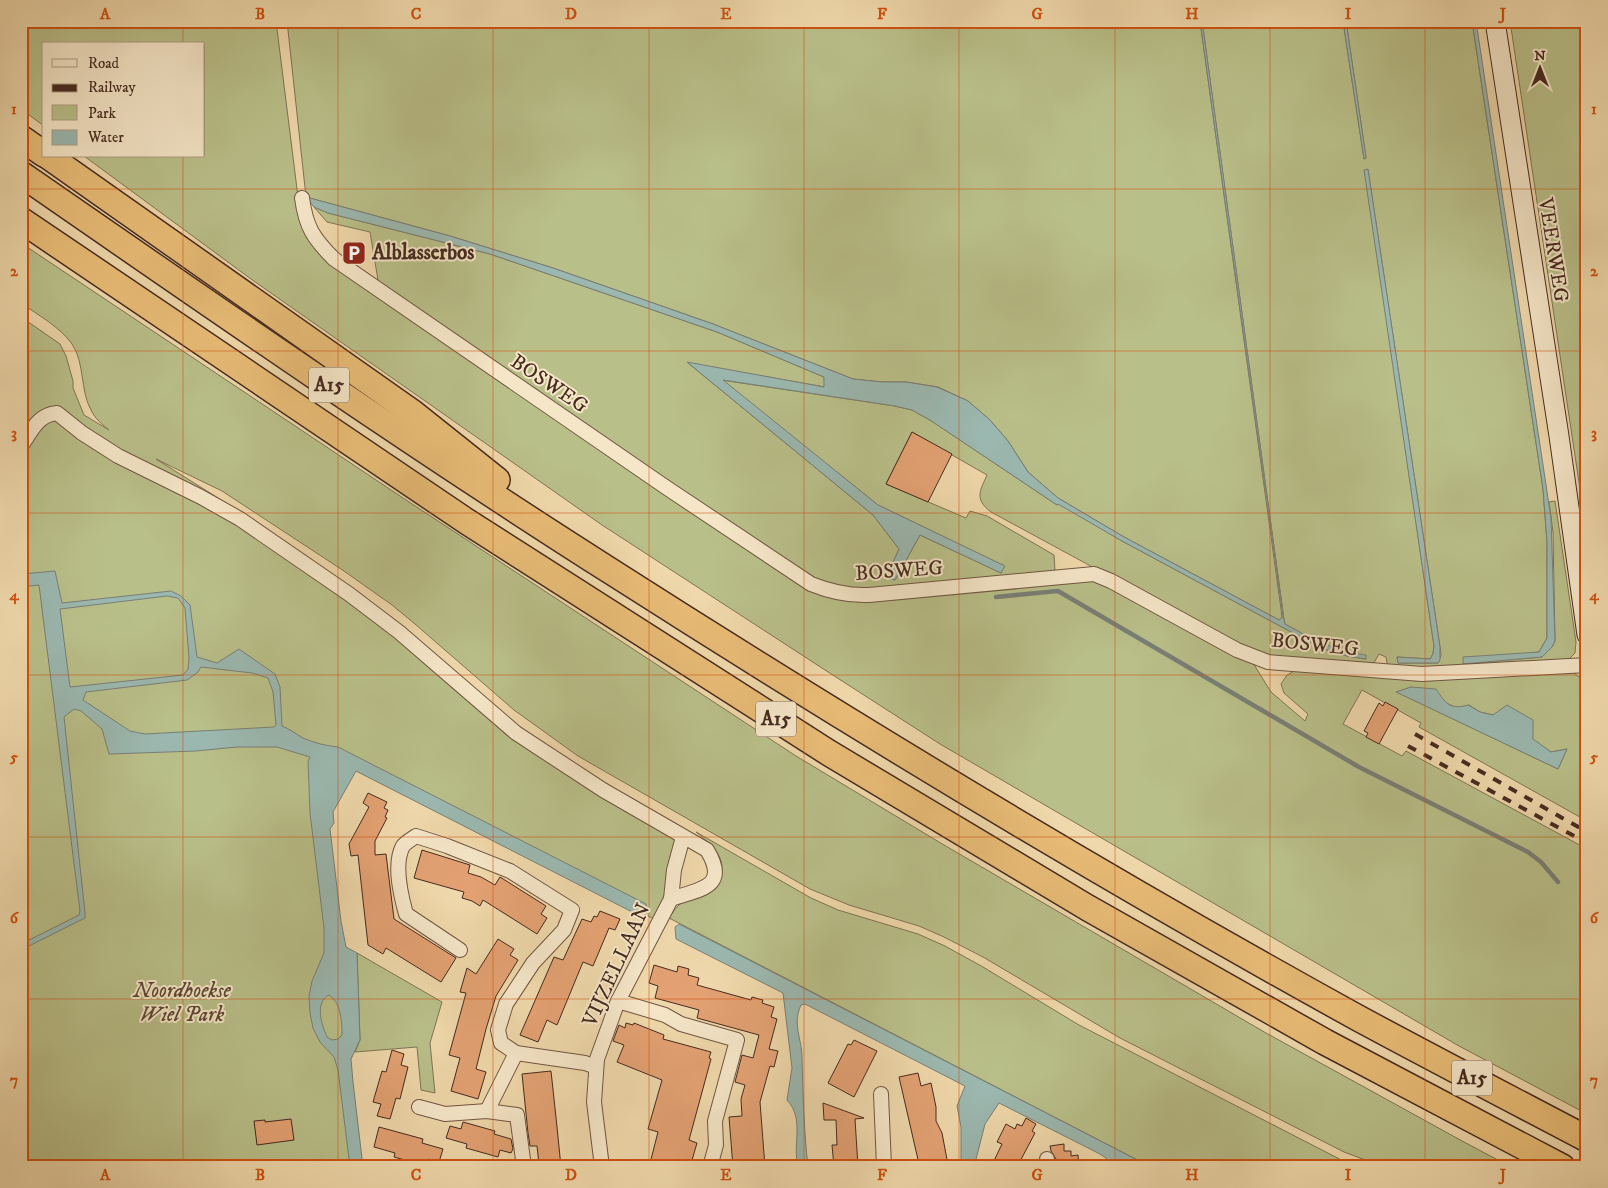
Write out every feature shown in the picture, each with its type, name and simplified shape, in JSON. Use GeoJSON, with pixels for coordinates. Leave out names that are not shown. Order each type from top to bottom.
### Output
{"type":"FeatureCollection","features":[{"type":"Feature","properties":{"kind":"highway"},"geometry":{"type":"LineString","coordinates":[[21,138],[42,153]]}},
{"type":"Feature","properties":{"kind":"highway","name":"A15"},"geometry":{"type":"LineString","coordinates":[[51,158],[413,413],[610,571]]}},
{"type":"Feature","properties":{"kind":"highway","name":"A15"},"geometry":{"type":"LineString","coordinates":[[21,174],[326,383],[610,571],[848,720],[1105,874],[1357,1017],[1587,1139]]}},
{"type":"Feature","properties":{"kind":"highway","name":"A15"},"geometry":{"type":"LineString","coordinates":[[21,220],[466,521],[829,753],[1088,908],[1300,1028],[1562,1167]]}},
{"type":"Feature","properties":{"kind":"street","name":"VEERWEG"},"geometry":{"type":"LineString","coordinates":[[1495,21],[1559,436],[1587,635]]}},
{"type":"Feature","properties":{"kind":"street","name":"BOSWEG"},"geometry":{"type":"LineString","coordinates":[[302,198],[305,216],[311,231],[320,245],[334,259],[667,488],[811,584],[829,591],[850,596],[869,595],[1094,574],[1111,581],[1237,650],[1268,662],[1422,674],[1587,665]]}},
{"type":"Feature","properties":{"kind":"street"},"geometry":{"type":"LineString","coordinates":[[21,446],[40,418],[47,414],[57,413],[82,433],[118,456],[201,497],[240,519],[349,594],[399,632],[516,733],[603,790],[683,837]]}},
{"type":"Feature","properties":{"kind":"street"},"geometry":{"type":"LineString","coordinates":[[460,950],[406,914],[400,893],[399,858],[404,845],[416,836],[510,871],[572,910],[564,930],[533,963],[506,1004],[498,1030],[501,1043],[516,1053],[585,1063],[596,1067]]}},
{"type":"Feature","properties":{"kind":"street","name":"VIJZELLAAN"},"geometry":{"type":"LineString","coordinates":[[602,1167],[594,1102],[596,1067],[618,1001],[671,899],[674,870],[683,837],[707,850],[715,862],[714,879],[709,886],[671,899]]}},
{"type":"Feature","properties":{"kind":"street"},"geometry":{"type":"LineString","coordinates":[[618,1001],[665,1015],[681,1024],[737,1040],[715,1121],[716,1145],[710,1167]]}},
{"type":"Feature","properties":{"kind":"street"},"geometry":{"type":"LineString","coordinates":[[487,1111],[516,1053]]}},
{"type":"Feature","properties":{"kind":"street"},"geometry":{"type":"LineString","coordinates":[[881,1094],[884,1167]]}},
{"type":"Feature","properties":{"kind":"street"},"geometry":{"type":"LineString","coordinates":[[420,1107],[445,1114],[487,1111],[517,1115],[524,1167]]}},
{"type":"Feature","properties":{"kind":"green space"},"geometry":{"type":"Polygon","coordinates":[[[21,21],[276,21],[299,205],[312,241],[818,592],[1042,581],[1094,581],[1129,595],[1253,663],[1271,692],[1305,721],[1308,714],[1284,693],[1281,684],[1287,675],[1302,667],[1573,672],[1587,684],[1587,821],[1419,727],[1421,723],[1362,690],[1343,724],[1402,756],[1406,751],[1587,849],[1587,1114],[1459,1046],[940,744],[602,525],[251,279],[87,158],[205,158],[205,42],[42,42],[42,125],[21,109],[21,21]],[[1411,687],[1397,692],[1558,769],[1567,749],[1551,752],[1493,715],[1480,712],[1469,705],[1457,708],[1411,687]]]}},
{"type":"Feature","properties":{"kind":"green space"},"geometry":{"type":"Polygon","coordinates":[[[287,21],[1200,21],[1282,619],[1279,620],[1124,537],[1058,498],[1028,472],[1008,441],[990,420],[968,401],[938,387],[906,382],[853,379],[713,324],[553,268],[450,236],[306,197],[287,21]]]}},
{"type":"Feature","properties":{"kind":"green space"},"geometry":{"type":"Polygon","coordinates":[[[1202,21],[1343,21],[1364,159],[1366,158],[1346,21],[1472,21],[1543,489],[1547,542],[1547,638],[1539,652],[1464,664],[1542,657],[1552,647],[1555,641],[1553,532],[1549,502],[1555,501],[1576,642],[1575,653],[1569,659],[1550,663],[1440,669],[1389,666],[1386,657],[1379,654],[1372,666],[1265,656],[1205,628],[991,512],[980,499],[981,490],[987,475],[912,432],[886,484],[966,518],[970,511],[987,516],[1054,555],[1055,571],[855,591],[829,587],[794,569],[379,286],[370,232],[327,222],[314,207],[328,213],[490,254],[717,332],[824,377],[825,387],[688,363],[873,515],[899,549],[886,578],[895,580],[920,535],[1001,573],[1004,566],[878,505],[721,380],[912,410],[1057,505],[1058,503],[1122,541],[1321,648],[1342,655],[1366,659],[1323,645],[1285,624],[1202,21]],[[1365,170],[1434,646],[1430,659],[1397,657],[1398,663],[1438,663],[1441,655],[1440,647],[1368,170],[1365,170]]]}},
{"type":"Feature","properties":{"kind":"green space"},"geometry":{"type":"Polygon","coordinates":[[[1510,21],[1587,21],[1587,536],[1510,21]]]}},
{"type":"Feature","properties":{"kind":"green space","name":"Noordhoekse Wiel Park"},"geometry":{"type":"Polygon","coordinates":[[[21,243],[406,500],[796,756],[944,845],[1266,1033],[1511,1167],[1384,1167],[1344,1152],[1120,1038],[983,957],[944,937],[919,926],[849,905],[810,889],[578,756],[514,710],[392,605],[344,571],[222,491],[156,459],[226,503],[405,637],[494,719],[690,832],[667,887],[668,893],[654,919],[326,751],[314,763],[361,1167],[21,1167],[21,317],[60,344],[66,356],[73,388],[84,415],[109,430],[95,416],[88,402],[79,360],[72,344],[55,327],[21,303],[21,243]]]}},
{"type":"Feature","properties":{"kind":"green space"},"geometry":{"type":"Polygon","coordinates":[[[696,832],[811,898],[838,910],[918,934],[945,946],[1079,1025],[1355,1167],[1151,1167],[669,918],[677,907],[684,902],[703,896],[712,890],[722,872],[721,861],[717,853],[696,832]]]}},
{"type":"Feature","properties":{"kind":"green space"},"geometry":{"type":"Polygon","coordinates":[[[357,953],[442,1002],[430,1043],[435,1093],[421,1090],[417,1047],[355,1052],[360,1040],[357,953]]]}},
{"type":"Feature","properties":{"kind":"water"},"geometry":{"type":"Polygon","coordinates":[[[1200,21],[1202,21],[1285,624],[1334,648],[1366,655],[1366,659],[1342,655],[1321,648],[1122,541],[1057,505],[912,410],[723,380],[878,505],[1005,566],[1001,573],[920,535],[895,580],[886,578],[899,549],[873,515],[687,362],[824,387],[824,377],[717,332],[490,254],[328,213],[314,207],[306,197],[450,236],[553,268],[713,324],[853,379],[906,382],[937,387],[968,401],[990,420],[1008,441],[1028,472],[1058,498],[1124,537],[1279,620],[1283,617],[1200,21]]]}},
{"type":"Feature","properties":{"kind":"water"},"geometry":{"type":"Polygon","coordinates":[[[1343,21],[1346,21],[1366,158],[1364,159],[1343,21]]]}},
{"type":"Feature","properties":{"kind":"water"},"geometry":{"type":"Polygon","coordinates":[[[1472,21],[1476,21],[1551,518],[1555,641],[1542,657],[1463,664],[1463,657],[1539,652],[1547,638],[1547,542],[1543,489],[1472,21]]]}},
{"type":"Feature","properties":{"kind":"water"},"geometry":{"type":"Polygon","coordinates":[[[1368,169],[1440,647],[1440,660],[1438,663],[1398,663],[1397,657],[1430,659],[1434,646],[1364,170],[1368,169]]]}},
{"type":"Feature","properties":{"kind":"water"},"geometry":{"type":"Polygon","coordinates":[[[55,571],[62,603],[171,591],[181,596],[190,605],[197,657],[217,663],[239,649],[275,674],[280,687],[282,726],[307,740],[338,747],[646,904],[646,908],[640,916],[356,771],[333,812],[334,823],[330,829],[346,947],[357,953],[360,1040],[351,1059],[363,1167],[350,1167],[338,1070],[334,1057],[320,1042],[313,1028],[310,1013],[309,996],[312,981],[324,953],[324,928],[310,813],[308,761],[310,757],[277,747],[237,747],[196,751],[109,754],[102,729],[81,711],[74,709],[64,717],[85,918],[21,950],[21,944],[79,915],[80,911],[39,585],[21,587],[21,574],[55,571]],[[167,596],[60,609],[70,687],[183,675],[188,669],[189,658],[185,608],[178,598],[167,596]],[[201,667],[198,672],[187,680],[86,692],[83,700],[130,731],[145,734],[274,727],[276,725],[273,692],[268,678],[252,673],[201,667]],[[329,995],[324,998],[320,1008],[323,1027],[327,1037],[332,1040],[338,1039],[342,1035],[338,1007],[329,995]]]}},
{"type":"Feature","properties":{"kind":"water"},"geometry":{"type":"Polygon","coordinates":[[[1411,687],[1436,689],[1446,702],[1453,706],[1468,705],[1480,712],[1493,715],[1507,705],[1533,720],[1533,739],[1551,752],[1567,749],[1558,769],[1396,692],[1411,687]]]}},
{"type":"Feature","properties":{"kind":"water"},"geometry":{"type":"Polygon","coordinates":[[[679,924],[1151,1167],[1109,1167],[1106,1158],[1100,1154],[999,1103],[985,1124],[974,1167],[961,1167],[961,1127],[957,1106],[965,1086],[805,1004],[801,1005],[798,1012],[797,1025],[802,1051],[808,1167],[798,1167],[797,1123],[792,1107],[787,1100],[792,1068],[783,993],[676,939],[675,927],[679,924]]]}},
{"type":"Feature","properties":{"kind":"building"},"geometry":{"type":"Polygon","coordinates":[[[912,432],[952,454],[928,502],[886,484],[912,432]]]}},
{"type":"Feature","properties":{"kind":"building"},"geometry":{"type":"Polygon","coordinates":[[[1385,702],[1398,709],[1379,744],[1366,737],[1368,733],[1364,731],[1379,703],[1383,706],[1385,702]]]}},
{"type":"Feature","properties":{"kind":"building"},"geometry":{"type":"Polygon","coordinates":[[[368,793],[387,802],[384,808],[388,810],[385,817],[387,818],[375,841],[375,855],[386,854],[394,919],[456,958],[441,982],[386,948],[383,954],[368,945],[358,855],[351,856],[349,844],[369,807],[363,803],[368,793]]]}},
{"type":"Feature","properties":{"kind":"building"},"geometry":{"type":"Polygon","coordinates":[[[422,850],[470,865],[468,873],[481,877],[495,885],[500,877],[546,906],[541,914],[547,918],[537,934],[483,900],[480,906],[462,898],[464,892],[414,878],[422,850]]]}},
{"type":"Feature","properties":{"kind":"building"},"geometry":{"type":"Polygon","coordinates":[[[600,911],[620,919],[615,930],[609,928],[593,966],[583,962],[557,1025],[547,1020],[538,1042],[520,1035],[554,957],[563,960],[582,919],[591,922],[600,911]]]}},
{"type":"Feature","properties":{"kind":"building"},"geometry":{"type":"Polygon","coordinates":[[[498,939],[514,949],[510,955],[518,960],[496,996],[486,1029],[476,1069],[486,1072],[478,1099],[451,1091],[460,1058],[449,1055],[466,993],[460,992],[467,968],[476,974],[498,939]]]}},
{"type":"Feature","properties":{"kind":"building"},"geometry":{"type":"Polygon","coordinates":[[[654,965],[677,972],[678,966],[689,969],[688,975],[699,978],[697,985],[751,1000],[752,997],[763,1000],[762,1003],[774,1007],[771,1017],[777,1019],[769,1049],[778,1051],[774,1067],[770,1066],[760,1102],[765,1167],[733,1167],[729,1117],[742,1116],[741,1099],[745,1085],[735,1082],[742,1055],[753,1058],[759,1035],[697,1018],[699,1010],[655,998],[658,986],[649,983],[654,965]]]}},
{"type":"Feature","properties":{"kind":"building"},"geometry":{"type":"Polygon","coordinates":[[[626,1023],[633,1025],[634,1023],[664,1035],[663,1039],[711,1052],[709,1058],[711,1059],[689,1140],[697,1143],[690,1167],[649,1167],[658,1132],[648,1129],[662,1080],[617,1062],[624,1045],[613,1041],[619,1025],[625,1028],[626,1023]]]}},
{"type":"Feature","properties":{"kind":"building"},"geometry":{"type":"Polygon","coordinates":[[[854,1040],[877,1051],[854,1097],[828,1083],[848,1044],[851,1045],[854,1040]]]}},
{"type":"Feature","properties":{"kind":"building"},"geometry":{"type":"Polygon","coordinates":[[[392,1050],[404,1054],[401,1065],[408,1067],[400,1099],[396,1098],[390,1119],[377,1116],[381,1104],[373,1102],[382,1071],[386,1072],[392,1050]]]}},
{"type":"Feature","properties":{"kind":"building"},"geometry":{"type":"Polygon","coordinates":[[[551,1071],[561,1167],[546,1167],[546,1163],[539,1164],[537,1146],[530,1146],[528,1133],[522,1074],[551,1071]]]}},
{"type":"Feature","properties":{"kind":"building"},"geometry":{"type":"Polygon","coordinates":[[[918,1073],[921,1086],[931,1083],[936,1107],[936,1121],[942,1133],[948,1165],[928,1167],[927,1162],[919,1164],[899,1077],[918,1073]]]}},
{"type":"Feature","properties":{"kind":"building"},"geometry":{"type":"Polygon","coordinates":[[[823,1103],[864,1118],[855,1119],[858,1167],[834,1167],[832,1145],[837,1145],[836,1120],[824,1120],[823,1103]]]}},
{"type":"Feature","properties":{"kind":"building"},"geometry":{"type":"Polygon","coordinates":[[[1026,1118],[1036,1124],[1032,1131],[1035,1133],[1017,1167],[991,1167],[1002,1144],[997,1142],[1006,1124],[1015,1129],[1017,1124],[1022,1126],[1026,1118]]]}},
{"type":"Feature","properties":{"kind":"building"},"geometry":{"type":"Polygon","coordinates":[[[291,1119],[294,1140],[257,1145],[254,1121],[265,1120],[265,1122],[291,1119]]]}},
{"type":"Feature","properties":{"kind":"building"},"geometry":{"type":"Polygon","coordinates":[[[463,1122],[495,1131],[494,1134],[511,1139],[513,1149],[511,1153],[500,1150],[498,1157],[466,1148],[467,1144],[446,1138],[450,1126],[461,1129],[463,1122]]]}},
{"type":"Feature","properties":{"kind":"building"},"geometry":{"type":"Polygon","coordinates":[[[379,1127],[423,1139],[422,1143],[443,1149],[439,1162],[428,1159],[426,1166],[394,1157],[395,1153],[374,1147],[379,1127]]]}},
{"type":"Feature","properties":{"kind":"building"},"geometry":{"type":"Polygon","coordinates":[[[1064,1144],[1064,1151],[1071,1151],[1071,1156],[1078,1155],[1079,1167],[1056,1167],[1056,1159],[1050,1146],[1064,1144]]]}},
{"type":"Feature","properties":{"kind":"waterway"},"geometry":{"type":"LineString","coordinates":[[996,597],[1058,591],[1359,767],[1528,852],[1541,862],[1558,882]]}},
{"type":"Feature","properties":{"kind":"railway"},"geometry":{"type":"LineString","coordinates":[[1415,734],[1587,832]]}},
{"type":"Feature","properties":{"kind":"railway"},"geometry":{"type":"LineString","coordinates":[[1408,746],[1587,843]]}},
{"type":"Feature","properties":{"kind":"place","name":"Alblasserbos"},"geometry":{"type":"Point","coordinates":[354,253]}}]}
